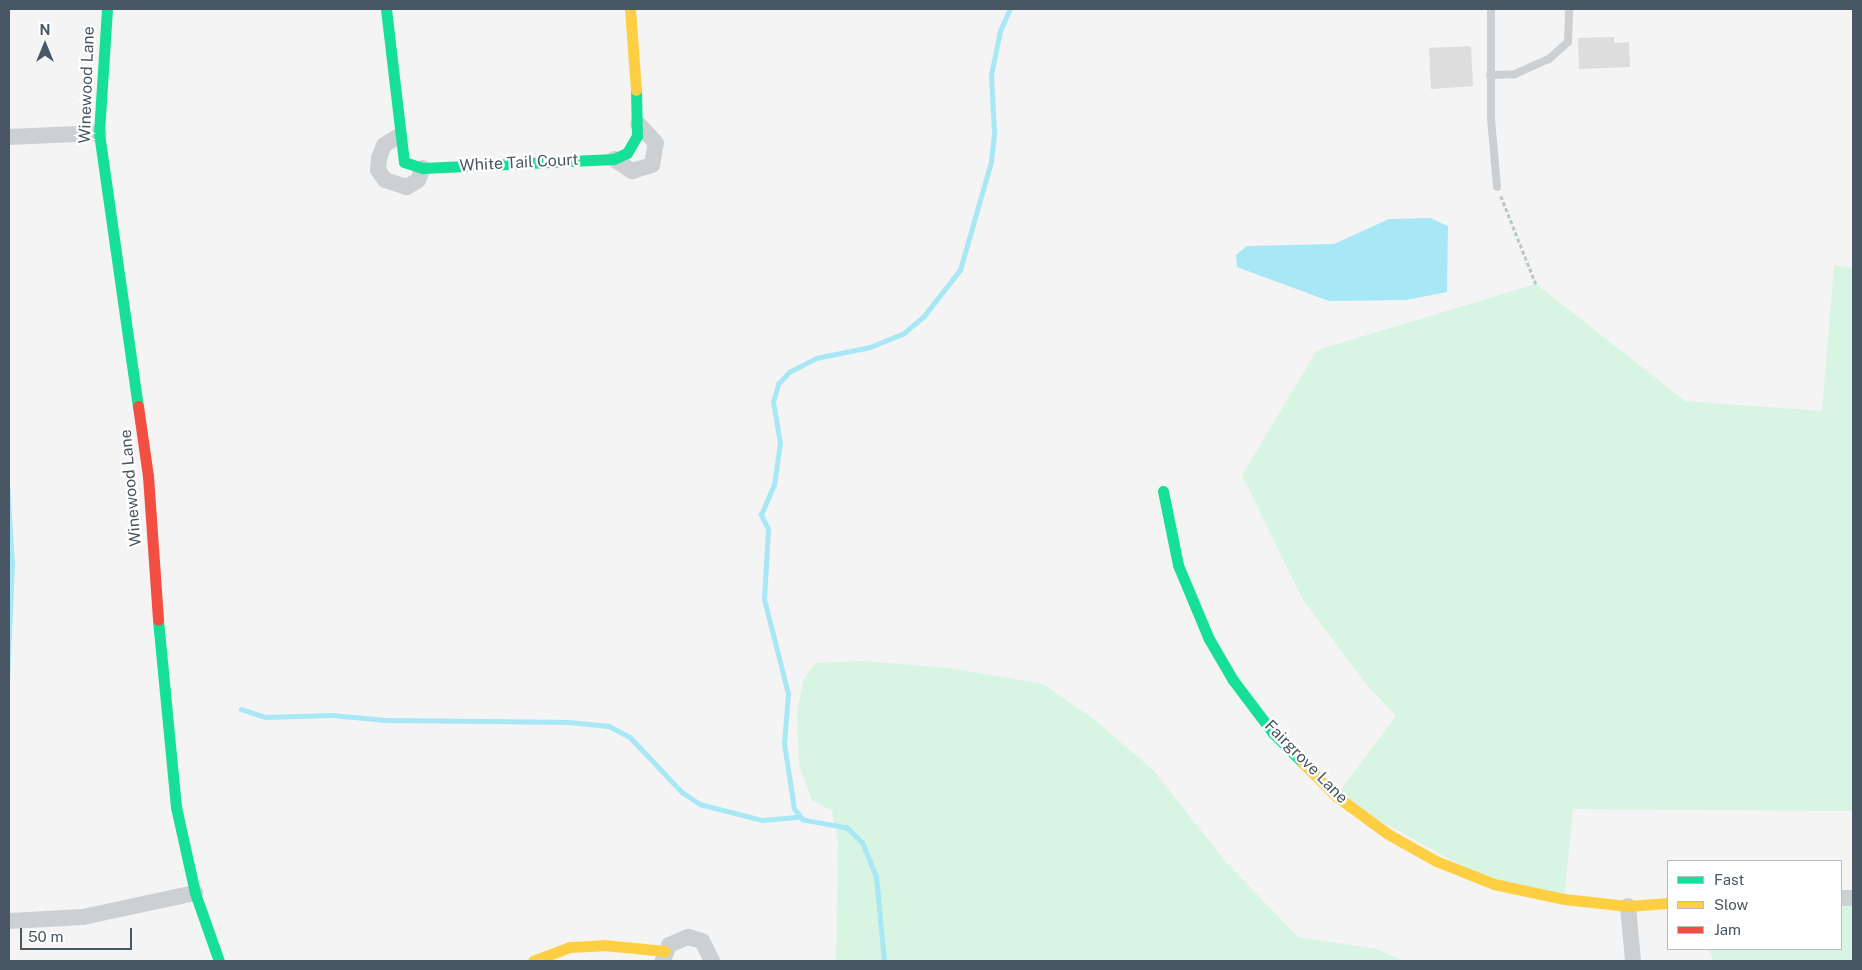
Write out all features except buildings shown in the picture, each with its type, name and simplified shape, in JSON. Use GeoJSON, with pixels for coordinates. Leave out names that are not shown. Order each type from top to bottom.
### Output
{"type":"FeatureCollection","features":[{"type":"Feature","properties":{"kind":"street","name":"Winewood Lane"},"geometry":{"type":"LineString","coordinates":[[107,9],[99,133],[148,476],[176,807],[195,893],[219,961]]}},
{"type":"Feature","properties":{"kind":"street","name":"White Tail Court"},"geometry":{"type":"LineString","coordinates":[[386,9],[398,136],[404,162],[424,168],[614,159]]}},
{"type":"Feature","properties":{"kind":"street"},"geometry":{"type":"LineString","coordinates":[[630,9],[638,124],[634,144],[614,159],[632,171],[652,165],[658,153],[656,143],[638,124]]}},
{"type":"Feature","properties":{"kind":"street"},"geometry":{"type":"LineString","coordinates":[[9,137],[99,133]]}},
{"type":"Feature","properties":{"kind":"street"},"geometry":{"type":"LineString","coordinates":[[398,136],[384,145],[378,158],[378,170],[385,180],[407,187],[418,180],[424,168]]}},
{"type":"Feature","properties":{"kind":"street","name":"Fairgrove Lane"},"geometry":{"type":"LineString","coordinates":[[1163,491],[1178,565],[1209,639],[1233,680],[1273,733],[1336,796],[1388,834],[1436,861],[1494,884],[1564,899],[1628,906],[1667,903]]}},
{"type":"Feature","properties":{"kind":"street"},"geometry":{"type":"LineString","coordinates":[[9,921],[83,917],[195,893]]}},
{"type":"Feature","properties":{"kind":"street"},"geometry":{"type":"LineString","coordinates":[[1628,906],[1632,961]]}},
{"type":"Feature","properties":{"kind":"street"},"geometry":{"type":"LineString","coordinates":[[533,961],[569,947],[604,945],[664,956],[678,939],[694,938],[709,950],[712,961]]}},
{"type":"Feature","properties":{"kind":"lane"},"geometry":{"type":"LineString","coordinates":[[1491,9],[1490,75],[1497,187]]}},
{"type":"Feature","properties":{"kind":"lane"},"geometry":{"type":"LineString","coordinates":[[1490,75],[1515,74],[1549,59],[1568,42],[1569,9]]}},
{"type":"Feature","properties":{"kind":"path"},"geometry":{"type":"LineString","coordinates":[[1497,187],[1536,284]]}},
{"type":"Feature","properties":{"kind":"green space"},"geometry":{"type":"Polygon","coordinates":[[[1834,265],[1853,268],[1853,811],[1573,809],[1564,899],[1494,884],[1336,796],[1396,716],[1366,684],[1303,600],[1242,475],[1317,350],[1536,284],[1685,401],[1822,411],[1834,265]]]}},
{"type":"Feature","properties":{"kind":"green space"},"geometry":{"type":"Polygon","coordinates":[[[862,661],[949,668],[1043,684],[1096,721],[1153,770],[1226,862],[1298,937],[1376,949],[1404,961],[836,961],[838,841],[832,811],[812,800],[799,765],[797,710],[804,679],[815,663],[862,661]]]}},
{"type":"Feature","properties":{"kind":"green space"},"geometry":{"type":"Polygon","coordinates":[[[1842,898],[1853,898],[1853,961],[1714,961],[1708,950],[1842,950],[1842,898]]]}},
{"type":"Feature","properties":{"kind":"water"},"geometry":{"type":"Polygon","coordinates":[[[1430,218],[1448,226],[1447,292],[1406,300],[1329,301],[1237,267],[1236,255],[1247,246],[1334,244],[1389,219],[1430,218]]]}},
{"type":"Feature","properties":{"kind":"water"},"geometry":{"type":"Polygon","coordinates":[[[9,467],[15,564],[9,704],[9,467]]]}},
{"type":"Feature","properties":{"kind":"waterway"},"geometry":{"type":"LineString","coordinates":[[884,961],[876,877],[862,843],[847,828],[803,820],[794,809],[784,744],[788,694],[764,599],[768,529],[761,515],[774,485],[780,443],[773,402],[778,384],[789,372],[816,358],[870,347],[904,333],[924,316],[960,270],[991,162],[994,131],[991,75],[1000,31],[1010,9]]}},
{"type":"Feature","properties":{"kind":"waterway"},"geometry":{"type":"LineString","coordinates":[[241,709],[265,717],[332,715],[386,720],[569,722],[609,726],[630,737],[682,792],[700,804],[762,820],[799,817]]}},
{"type":"Feature","properties":{"kind":"traffic: fast"},"geometry":{"type":"LineString","coordinates":[[107,9],[99,133],[138,406]]}},
{"type":"Feature","properties":{"kind":"traffic: fast"},"geometry":{"type":"LineString","coordinates":[[386,9],[404,162],[423,168],[614,159],[627,153],[637,136],[636,90]]}},
{"type":"Feature","properties":{"kind":"traffic: fast"},"geometry":{"type":"LineString","coordinates":[[1163,491],[1178,565],[1209,639],[1233,680],[1273,733],[1303,763]]}},
{"type":"Feature","properties":{"kind":"traffic: fast"},"geometry":{"type":"LineString","coordinates":[[158,620],[176,807],[195,893],[219,961]]}},
{"type":"Feature","properties":{"kind":"traffic: slow"},"geometry":{"type":"LineString","coordinates":[[630,9],[636,90]]}},
{"type":"Feature","properties":{"kind":"traffic: slow"},"geometry":{"type":"LineString","coordinates":[[1303,763],[1336,796],[1388,834],[1436,861],[1494,884],[1564,899],[1628,906],[1667,903]]}},
{"type":"Feature","properties":{"kind":"traffic: slow"},"geometry":{"type":"LineString","coordinates":[[533,961],[569,947],[604,945],[665,951]]}},
{"type":"Feature","properties":{"kind":"traffic: jam"},"geometry":{"type":"LineString","coordinates":[[138,406],[148,476],[158,620]]}}]}
